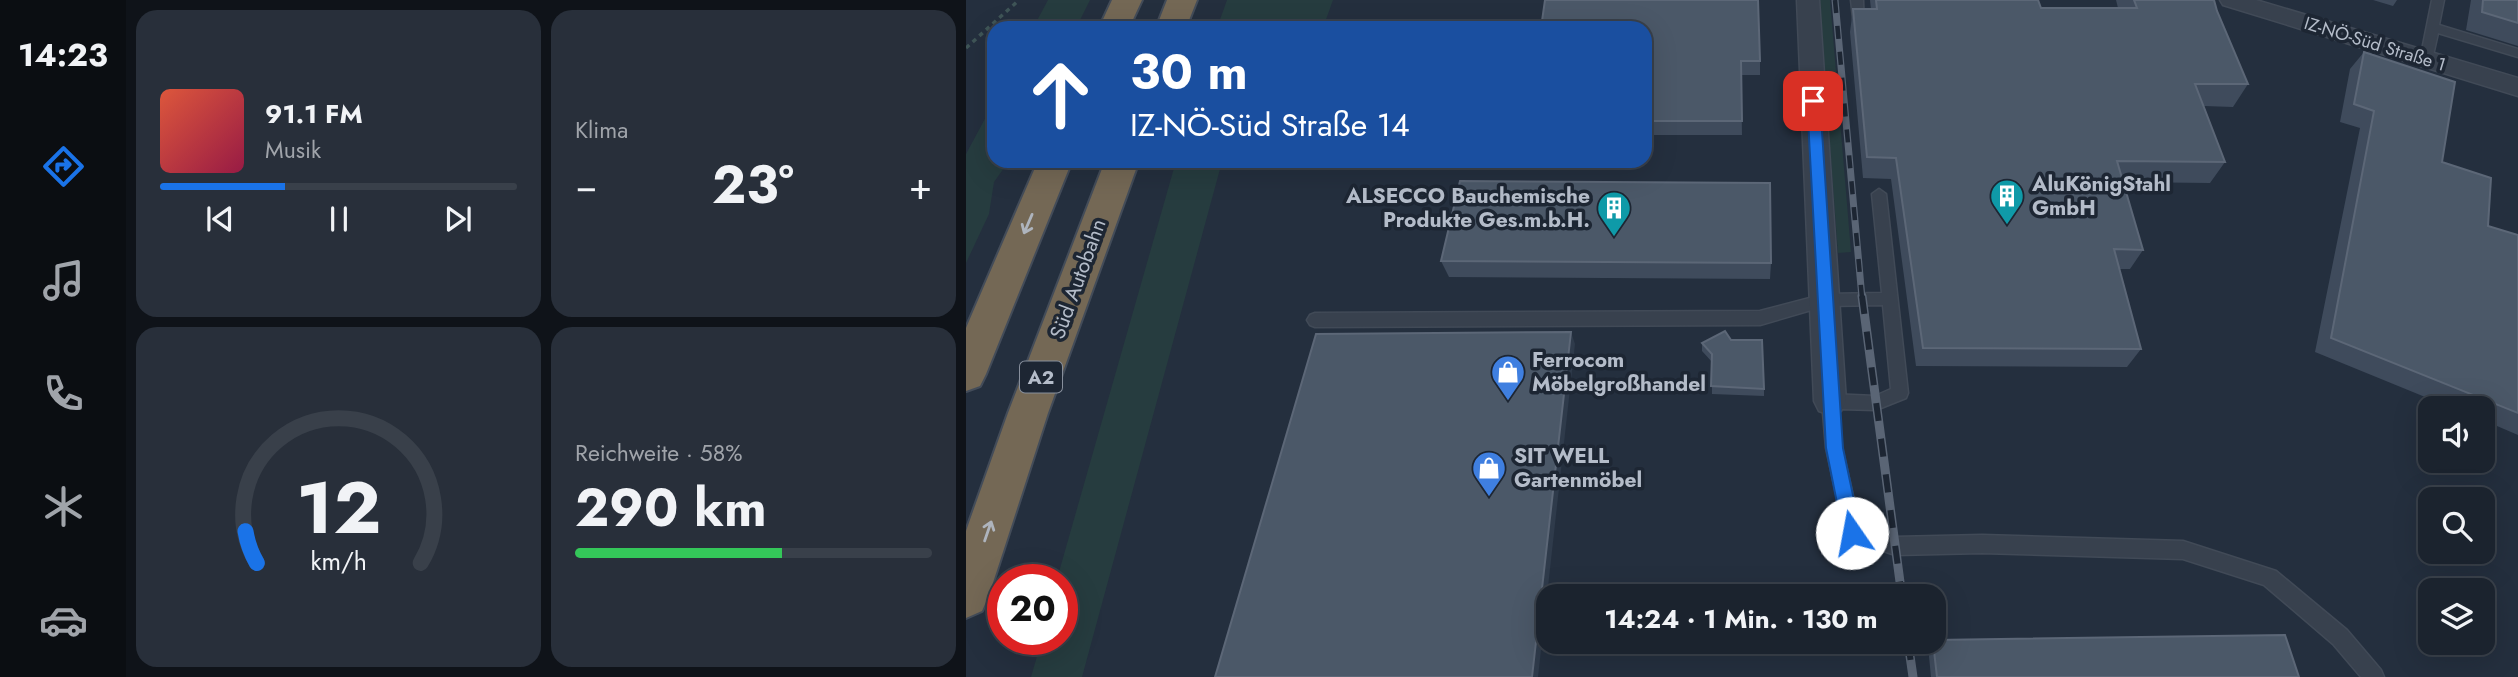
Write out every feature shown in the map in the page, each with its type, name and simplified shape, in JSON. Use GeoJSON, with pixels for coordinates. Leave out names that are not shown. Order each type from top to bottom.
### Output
{"type":"FeatureCollection","features":[{"type":"Feature","properties":{"kind":"highway"},"geometry":{"type":"LineString","coordinates":[[1117,21],[1127,0]]}},
{"type":"Feature","properties":{"kind":"highway"},"geometry":{"type":"LineString","coordinates":[[1174,21],[1182,0]]}},
{"type":"Feature","properties":{"kind":"highway"},"geometry":{"type":"LineString","coordinates":[[966,374],[1052,168]]}},
{"type":"Feature","properties":{"kind":"highway","name":"Süd Autobahn"},"geometry":{"type":"LineString","coordinates":[[966,595],[1028,413],[1119,168]]}},
{"type":"Feature","properties":{"kind":"street"},"geometry":{"type":"LineString","coordinates":[[1808,0],[1830,401]]}},
{"type":"Feature","properties":{"kind":"street","name":"IZ-NÖ-Süd Straße 1"},"geometry":{"type":"LineString","coordinates":[[2231,0],[2518,87]]}},
{"type":"Feature","properties":{"kind":"lane"},"geometry":{"type":"LineString","coordinates":[[1857,0],[1860,26]]}},
{"type":"Feature","properties":{"kind":"lane"},"geometry":{"type":"LineString","coordinates":[[2426,60],[2438,0]]}},
{"type":"Feature","properties":{"kind":"lane"},"geometry":{"type":"LineString","coordinates":[[2432,27],[2518,53]]}},
{"type":"Feature","properties":{"kind":"lane"},"geometry":{"type":"LineString","coordinates":[[1879,194],[1900,393],[1876,403],[1830,401],[1834,448],[1852,533],[1895,546],[1982,544],[2183,550],[2269,578],[2340,637],[2374,677]]}},
{"type":"Feature","properties":{"kind":"lane"},"geometry":{"type":"LineString","coordinates":[[1315,320],[1760,318],[1825,300],[1891,299]]}},
{"type":"Feature","properties":{"kind":"path"},"geometry":{"type":"LineString","coordinates":[[996,21],[1019,0]]}},
{"type":"Feature","properties":{"kind":"path"},"geometry":{"type":"LineString","coordinates":[[966,48],[987,29]]}},
{"type":"Feature","properties":{"kind":"green space"},"geometry":{"type":"Polygon","coordinates":[[[1048,0],[1090,0],[1080,21],[1037,21],[1048,0]]]}},
{"type":"Feature","properties":{"kind":"green space"},"geometry":{"type":"Polygon","coordinates":[[[1227,0],[1333,0],[1326,21],[1220,21],[1227,0]]]}},
{"type":"Feature","properties":{"kind":"green space"},"geometry":{"type":"Polygon","coordinates":[[[1819,0],[1830,0],[1851,252],[1838,253],[1819,0]]]}},
{"type":"Feature","properties":{"kind":"green space"},"geometry":{"type":"Polygon","coordinates":[[[987,115],[987,168],[1004,168],[994,182],[989,214],[966,263],[966,154],[987,115]]]}},
{"type":"Feature","properties":{"kind":"green space"},"geometry":{"type":"Polygon","coordinates":[[[1174,168],[1326,168],[1220,169],[1082,677],[1031,677],[1037,655],[1078,655],[1078,564],[1061,564],[1174,168]]]}},
{"type":"Feature","properties":{"kind":"building"},"geometry":{"type":"Polygon","coordinates":[[[1545,0],[1758,0],[1760,61],[1741,61],[1742,121],[1652,121],[1652,21],[1542,21],[1545,0]]]}},
{"type":"Feature","properties":{"kind":"building","name":"AluKönigStahl GmbH"},"geometry":{"type":"Polygon","coordinates":[[[1876,0],[2038,0],[2041,8],[2137,8],[2134,0],[2214,0],[2248,84],[2195,84],[2225,162],[2117,161],[2143,250],[2114,249],[2141,349],[1923,348],[1896,158],[1867,157],[1853,9],[1877,9],[1876,0]]]}},
{"type":"Feature","properties":{"kind":"building"},"geometry":{"type":"Polygon","coordinates":[[[2483,0],[2518,0],[2518,23],[2482,12],[2483,0]]]}},
{"type":"Feature","properties":{"kind":"building"},"geometry":{"type":"Polygon","coordinates":[[[2364,52],[2455,82],[2442,162],[2491,178],[2488,226],[2518,235],[2518,413],[2495,404],[2495,396],[2476,396],[2331,338],[2374,111],[2354,104],[2364,52]]]}},
{"type":"Feature","properties":{"kind":"building","name":"ALSECCO Bauchemische Produkte Ges.m.b.H."},"geometry":{"type":"Polygon","coordinates":[[[1460,181],[1770,183],[1771,263],[1441,261],[1460,181]]]}},
{"type":"Feature","properties":{"kind":"building"},"geometry":{"type":"Polygon","coordinates":[[[1725,331],[1731,340],[1762,340],[1764,389],[1711,386],[1712,354],[1702,343],[1725,331]]]}},
{"type":"Feature","properties":{"kind":"building"},"geometry":{"type":"Polygon","coordinates":[[[1571,332],[1543,584],[1536,584],[1536,642],[1532,677],[1215,677],[1316,334],[1571,332]]]}},
{"type":"Feature","properties":{"kind":"building"},"geometry":{"type":"Polygon","coordinates":[[[2285,635],[2299,677],[1937,677],[1934,654],[1946,654],[1946,640],[2285,635]]]}},
{"type":"Feature","properties":{"kind":"railway"},"geometry":{"type":"LineString","coordinates":[[1835,0],[1862,298]]}},
{"type":"Feature","properties":{"kind":"railway"},"geometry":{"type":"LineString","coordinates":[[1862,296],[1900,584]]}},
{"type":"Feature","properties":{"kind":"railway"},"geometry":{"type":"LineString","coordinates":[[1910,654],[1913,677]]}},
{"type":"Feature","properties":{"kind":"place","name":"AluKönigStahl GmbH"},"geometry":{"type":"Point","coordinates":[2007,226]}},
{"type":"Feature","properties":{"kind":"place","name":"ALSECCO Bauchemische Produkte Ges.m.b.H."},"geometry":{"type":"Point","coordinates":[1614,238]}},
{"type":"Feature","properties":{"kind":"place","name":"Ferrocom Möbelgroßhandel"},"geometry":{"type":"Point","coordinates":[1508,402]}},
{"type":"Feature","properties":{"kind":"place","name":"SIT WELL Gartenmöbel"},"geometry":{"type":"Point","coordinates":[1489,498]}},
{"type":"Feature","properties":{"kind":"route"},"geometry":{"type":"LineString","coordinates":[[1813,101],[1834,448],[1852,533]]}}]}
